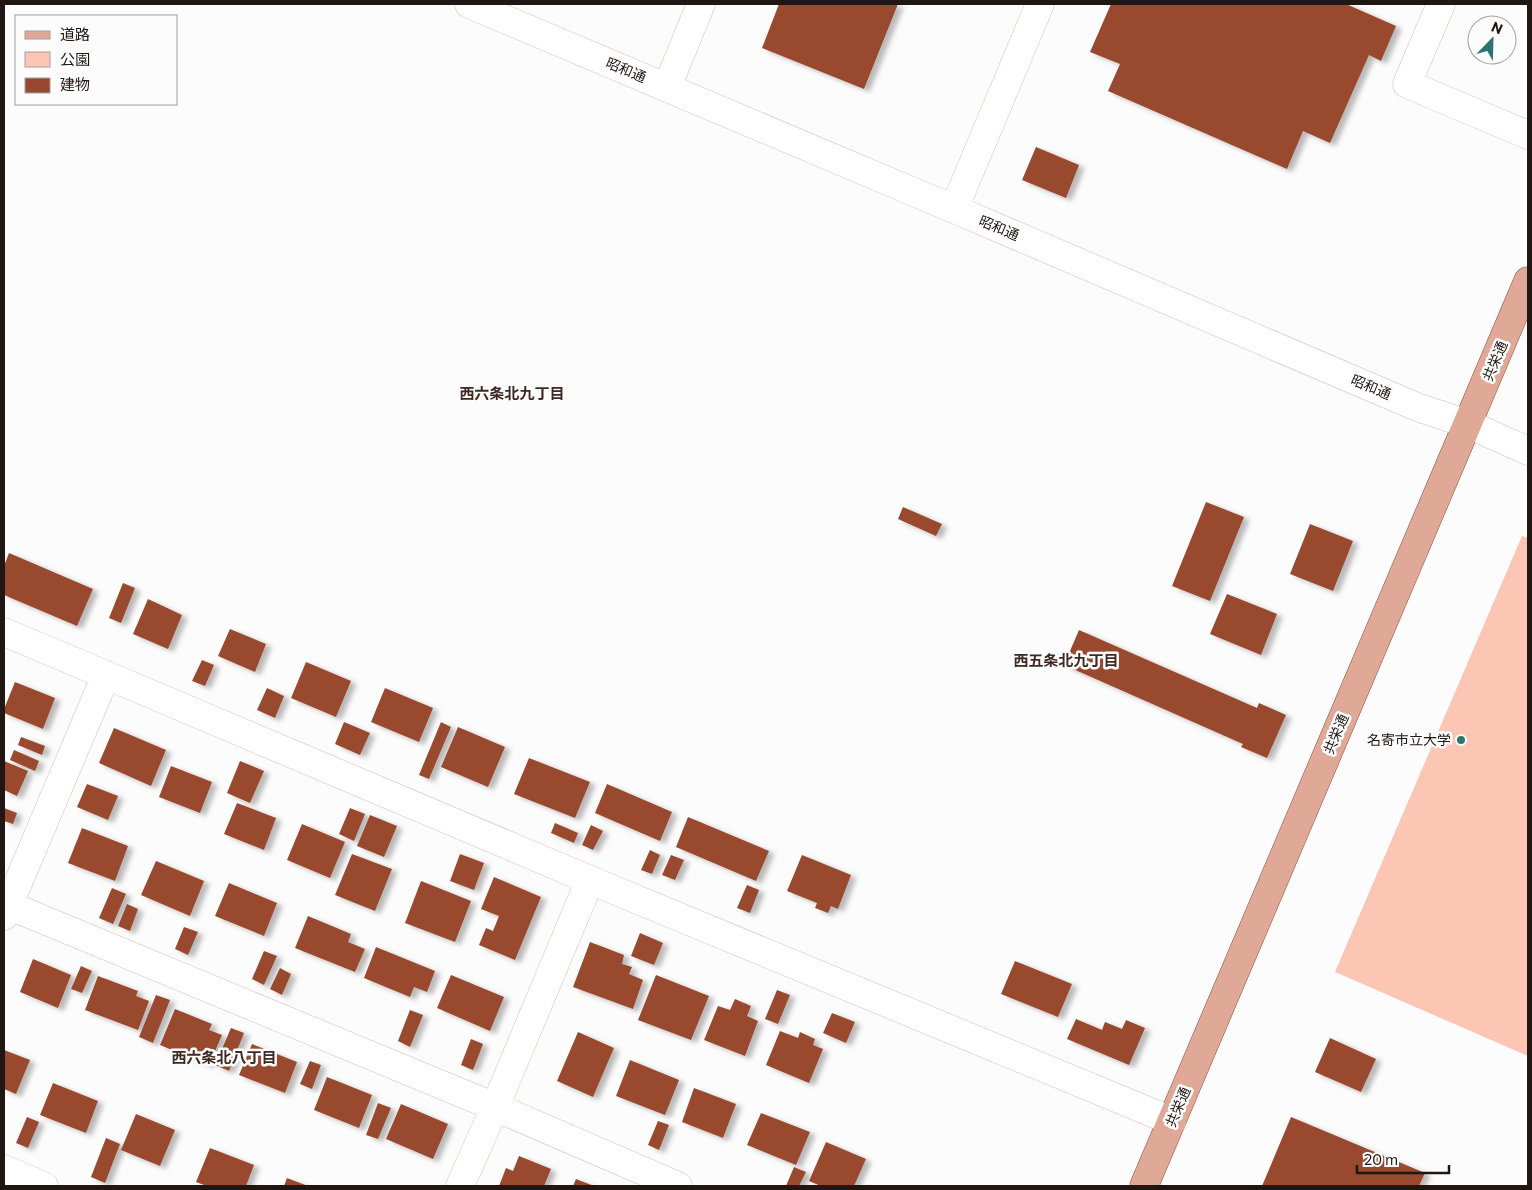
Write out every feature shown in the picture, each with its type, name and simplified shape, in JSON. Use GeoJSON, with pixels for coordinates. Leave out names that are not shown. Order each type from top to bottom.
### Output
{"type":"FeatureCollection","features":[{"type":"Feature","properties":{"kind":"main road","name":"共栄通"},"geometry":{"type":"LineString","coordinates":[[1144,1186],[1528,281]]}},
{"type":"Feature","properties":{"kind":"street","name":"昭和通"},"geometry":{"type":"LineString","coordinates":[[469,4],[1417,407],[1468,424],[1528,451]]}},
{"type":"Feature","properties":{"kind":"street"},"geometry":{"type":"LineString","coordinates":[[667,87],[701,4]]}},
{"type":"Feature","properties":{"kind":"street"},"geometry":{"type":"LineString","coordinates":[[954,209],[1040,4]]}},
{"type":"Feature","properties":{"kind":"street"},"geometry":{"type":"LineString","coordinates":[[1441,4],[1407,84],[1528,135]]}},
{"type":"Feature","properties":{"kind":"street"},"geometry":{"type":"LineString","coordinates":[[4,632],[590,880],[1172,1121]]}},
{"type":"Feature","properties":{"kind":"street"},"geometry":{"type":"LineString","coordinates":[[106,675],[6,910],[495,1108],[678,1186]]}},
{"type":"Feature","properties":{"kind":"street"},"geometry":{"type":"LineString","coordinates":[[460,1186],[495,1108],[590,880]]}},
{"type":"Feature","properties":{"kind":"street"},"geometry":{"type":"LineString","coordinates":[[4,1170],[44,1186]]}},
{"type":"Feature","properties":{"kind":"green space"},"geometry":{"type":"Polygon","coordinates":[[[1522,536],[1528,538],[1528,1056],[1335,972],[1522,536]]]}},
{"type":"Feature","properties":{"kind":"building"},"geometry":{"type":"Polygon","coordinates":[[[779,4],[898,4],[864,89],[762,48],[779,4]]]}},
{"type":"Feature","properties":{"kind":"building"},"geometry":{"type":"Polygon","coordinates":[[[1111,4],[1346,4],[1396,26],[1381,61],[1369,55],[1330,143],[1303,131],[1287,169],[1108,91],[1120,64],[1090,52],[1111,4]]]}},
{"type":"Feature","properties":{"kind":"building"},"geometry":{"type":"Polygon","coordinates":[[[1036,147],[1079,165],[1066,198],[1022,180],[1036,147]]]}},
{"type":"Feature","properties":{"kind":"building"},"geometry":{"type":"Polygon","coordinates":[[[1206,502],[1244,517],[1210,601],[1172,586],[1206,502]]]}},
{"type":"Feature","properties":{"kind":"building"},"geometry":{"type":"Polygon","coordinates":[[[903,507],[942,524],[936,536],[898,519],[903,507]]]}},
{"type":"Feature","properties":{"kind":"building"},"geometry":{"type":"Polygon","coordinates":[[[1310,524],[1353,541],[1333,591],[1290,574],[1310,524]]]}},
{"type":"Feature","properties":{"kind":"building"},"geometry":{"type":"Polygon","coordinates":[[[9,553],[93,589],[77,626],[4,595],[4,566],[9,553]]]}},
{"type":"Feature","properties":{"kind":"building"},"geometry":{"type":"Polygon","coordinates":[[[123,583],[135,588],[121,623],[109,618],[123,583]]]}},
{"type":"Feature","properties":{"kind":"building"},"geometry":{"type":"Polygon","coordinates":[[[1227,594],[1277,614],[1261,655],[1210,634],[1227,594]]]}},
{"type":"Feature","properties":{"kind":"building"},"geometry":{"type":"Polygon","coordinates":[[[148,599],[182,615],[168,649],[133,634],[148,599]]]}},
{"type":"Feature","properties":{"kind":"building"},"geometry":{"type":"Polygon","coordinates":[[[230,629],[266,644],[255,672],[218,656],[230,629]]]}},
{"type":"Feature","properties":{"kind":"building"},"geometry":{"type":"Polygon","coordinates":[[[1079,630],[1257,708],[1259,703],[1286,715],[1267,758],[1241,747],[1243,744],[1064,665],[1079,630]]]}},
{"type":"Feature","properties":{"kind":"building"},"geometry":{"type":"Polygon","coordinates":[[[202,660],[214,665],[205,686],[192,681],[202,660]]]}},
{"type":"Feature","properties":{"kind":"building"},"geometry":{"type":"Polygon","coordinates":[[[306,662],[351,681],[336,717],[291,698],[306,662]]]}},
{"type":"Feature","properties":{"kind":"building"},"geometry":{"type":"Polygon","coordinates":[[[15,682],[55,698],[43,729],[4,713],[15,682]]]}},
{"type":"Feature","properties":{"kind":"building"},"geometry":{"type":"Polygon","coordinates":[[[267,688],[284,696],[275,718],[257,710],[267,688]]]}},
{"type":"Feature","properties":{"kind":"building"},"geometry":{"type":"Polygon","coordinates":[[[385,688],[433,708],[419,742],[371,722],[385,688]]]}},
{"type":"Feature","properties":{"kind":"building"},"geometry":{"type":"Polygon","coordinates":[[[344,722],[370,733],[360,755],[335,744],[344,722]]]}},
{"type":"Feature","properties":{"kind":"building"},"geometry":{"type":"Polygon","coordinates":[[[441,722],[451,727],[429,779],[419,775],[441,722]]]}},
{"type":"Feature","properties":{"kind":"building"},"geometry":{"type":"Polygon","coordinates":[[[458,727],[505,747],[488,787],[441,767],[458,727]]]}},
{"type":"Feature","properties":{"kind":"building"},"geometry":{"type":"Polygon","coordinates":[[[114,728],[166,750],[151,786],[99,763],[114,728]]]}},
{"type":"Feature","properties":{"kind":"building"},"geometry":{"type":"Polygon","coordinates":[[[21,737],[45,746],[42,755],[18,745],[21,737]]]}},
{"type":"Feature","properties":{"kind":"building"},"geometry":{"type":"Polygon","coordinates":[[[14,750],[39,761],[35,771],[10,760],[14,750]]]}},
{"type":"Feature","properties":{"kind":"building"},"geometry":{"type":"Polygon","coordinates":[[[529,758],[590,782],[575,818],[514,794],[529,758]]]}},
{"type":"Feature","properties":{"kind":"building"},"geometry":{"type":"Polygon","coordinates":[[[4,761],[28,771],[17,796],[4,790],[4,761]]]}},
{"type":"Feature","properties":{"kind":"building"},"geometry":{"type":"Polygon","coordinates":[[[240,761],[264,771],[250,803],[227,793],[240,761]]]}},
{"type":"Feature","properties":{"kind":"building"},"geometry":{"type":"Polygon","coordinates":[[[171,766],[212,782],[200,813],[159,797],[171,766]]]}},
{"type":"Feature","properties":{"kind":"building"},"geometry":{"type":"Polygon","coordinates":[[[87,784],[118,796],[108,820],[77,807],[87,784]]]}},
{"type":"Feature","properties":{"kind":"building"},"geometry":{"type":"Polygon","coordinates":[[[607,784],[672,812],[660,841],[595,813],[607,784]]]}},
{"type":"Feature","properties":{"kind":"building"},"geometry":{"type":"Polygon","coordinates":[[[237,803],[276,818],[264,850],[224,834],[237,803]]]}},
{"type":"Feature","properties":{"kind":"building"},"geometry":{"type":"Polygon","coordinates":[[[4,808],[17,813],[13,824],[4,821],[4,808]]]}},
{"type":"Feature","properties":{"kind":"building"},"geometry":{"type":"Polygon","coordinates":[[[350,808],[365,814],[354,841],[339,834],[350,808]]]}},
{"type":"Feature","properties":{"kind":"building"},"geometry":{"type":"Polygon","coordinates":[[[370,815],[397,826],[384,857],[357,846],[370,815]]]}},
{"type":"Feature","properties":{"kind":"building"},"geometry":{"type":"Polygon","coordinates":[[[688,817],[769,851],[756,881],[676,847],[688,817]]]}},
{"type":"Feature","properties":{"kind":"building"},"geometry":{"type":"Polygon","coordinates":[[[555,823],[578,833],[574,843],[551,833],[555,823]]]}},
{"type":"Feature","properties":{"kind":"building"},"geometry":{"type":"Polygon","coordinates":[[[302,824],[345,842],[330,878],[287,860],[302,824]]]}},
{"type":"Feature","properties":{"kind":"building"},"geometry":{"type":"Polygon","coordinates":[[[591,825],[603,831],[593,850],[582,845],[591,825]]]}},
{"type":"Feature","properties":{"kind":"building"},"geometry":{"type":"Polygon","coordinates":[[[82,828],[128,846],[115,881],[68,863],[82,828]]]}},
{"type":"Feature","properties":{"kind":"building"},"geometry":{"type":"Polygon","coordinates":[[[650,850],[660,855],[652,874],[641,870],[650,850]]]}},
{"type":"Feature","properties":{"kind":"building"},"geometry":{"type":"Polygon","coordinates":[[[352,854],[392,869],[375,911],[335,895],[352,854]]]}},
{"type":"Feature","properties":{"kind":"building"},"geometry":{"type":"Polygon","coordinates":[[[460,854],[484,863],[474,890],[450,881],[460,854]]]}},
{"type":"Feature","properties":{"kind":"building"},"geometry":{"type":"Polygon","coordinates":[[[671,855],[684,860],[675,880],[662,875],[671,855]]]}},
{"type":"Feature","properties":{"kind":"building"},"geometry":{"type":"Polygon","coordinates":[[[802,855],[851,875],[838,909],[831,906],[828,913],[815,908],[817,903],[787,891],[802,855]]]}},
{"type":"Feature","properties":{"kind":"building"},"geometry":{"type":"Polygon","coordinates":[[[156,861],[204,881],[190,916],[141,895],[156,861]]]}},
{"type":"Feature","properties":{"kind":"building"},"geometry":{"type":"Polygon","coordinates":[[[494,877],[541,897],[515,960],[479,945],[486,928],[493,931],[499,916],[481,909],[494,877]]]}},
{"type":"Feature","properties":{"kind":"building"},"geometry":{"type":"Polygon","coordinates":[[[421,881],[471,901],[455,942],[405,923],[421,881]]]}},
{"type":"Feature","properties":{"kind":"building"},"geometry":{"type":"Polygon","coordinates":[[[229,883],[277,903],[264,936],[215,916],[229,883]]]}},
{"type":"Feature","properties":{"kind":"building"},"geometry":{"type":"Polygon","coordinates":[[[747,885],[759,890],[750,913],[737,908],[747,885]]]}},
{"type":"Feature","properties":{"kind":"building"},"geometry":{"type":"Polygon","coordinates":[[[112,888],[126,894],[113,924],[99,918],[112,888]]]}},
{"type":"Feature","properties":{"kind":"building"},"geometry":{"type":"Polygon","coordinates":[[[127,904],[138,909],[130,931],[118,926],[127,904]]]}},
{"type":"Feature","properties":{"kind":"building"},"geometry":{"type":"Polygon","coordinates":[[[308,916],[351,934],[348,942],[365,949],[355,972],[295,948],[308,916]]]}},
{"type":"Feature","properties":{"kind":"building"},"geometry":{"type":"Polygon","coordinates":[[[184,927],[198,932],[188,955],[175,949],[184,927]]]}},
{"type":"Feature","properties":{"kind":"building"},"geometry":{"type":"Polygon","coordinates":[[[640,933],[663,943],[654,965],[631,956],[640,933]]]}},
{"type":"Feature","properties":{"kind":"building"},"geometry":{"type":"Polygon","coordinates":[[[590,942],[624,955],[622,964],[632,967],[629,974],[643,980],[633,1009],[573,987],[590,942]]]}},
{"type":"Feature","properties":{"kind":"building"},"geometry":{"type":"Polygon","coordinates":[[[376,947],[435,971],[427,992],[414,987],[410,997],[364,978],[376,947]]]}},
{"type":"Feature","properties":{"kind":"building"},"geometry":{"type":"Polygon","coordinates":[[[264,951],[277,956],[264,985],[252,979],[264,951]]]}},
{"type":"Feature","properties":{"kind":"building"},"geometry":{"type":"Polygon","coordinates":[[[33,959],[71,975],[58,1008],[20,992],[33,959]]]}},
{"type":"Feature","properties":{"kind":"building"},"geometry":{"type":"Polygon","coordinates":[[[1015,961],[1072,984],[1058,1017],[1001,994],[1015,961]]]}},
{"type":"Feature","properties":{"kind":"building"},"geometry":{"type":"Polygon","coordinates":[[[81,966],[92,971],[82,993],[71,989],[81,966]]]}},
{"type":"Feature","properties":{"kind":"building"},"geometry":{"type":"Polygon","coordinates":[[[280,968],[291,974],[282,995],[270,989],[280,968]]]}},
{"type":"Feature","properties":{"kind":"building"},"geometry":{"type":"Polygon","coordinates":[[[451,975],[504,997],[490,1031],[437,1008],[451,975]]]}},
{"type":"Feature","properties":{"kind":"building"},"geometry":{"type":"Polygon","coordinates":[[[656,975],[709,996],[691,1040],[638,1020],[656,975]]]}},
{"type":"Feature","properties":{"kind":"building"},"geometry":{"type":"Polygon","coordinates":[[[98,976],[138,991],[136,996],[149,1001],[138,1030],[85,1010],[98,976]]]}},
{"type":"Feature","properties":{"kind":"building"},"geometry":{"type":"Polygon","coordinates":[[[777,990],[790,995],[778,1024],[765,1019],[777,990]]]}},
{"type":"Feature","properties":{"kind":"building"},"geometry":{"type":"Polygon","coordinates":[[[156,995],[170,1000],[153,1043],[139,1037],[156,995]]]}},
{"type":"Feature","properties":{"kind":"building"},"geometry":{"type":"Polygon","coordinates":[[[735,999],[751,1006],[747,1016],[758,1021],[745,1056],[704,1040],[718,1006],[730,1010],[735,999]]]}},
{"type":"Feature","properties":{"kind":"building"},"geometry":{"type":"Polygon","coordinates":[[[175,1009],[212,1024],[209,1030],[222,1035],[209,1065],[160,1045],[175,1009]]]}},
{"type":"Feature","properties":{"kind":"building"},"geometry":{"type":"Polygon","coordinates":[[[410,1010],[423,1015],[410,1047],[398,1041],[410,1010]]]}},
{"type":"Feature","properties":{"kind":"building"},"geometry":{"type":"Polygon","coordinates":[[[832,1013],[855,1022],[846,1043],[823,1033],[832,1013]]]}},
{"type":"Feature","properties":{"kind":"building"},"geometry":{"type":"Polygon","coordinates":[[[1076,1019],[1102,1030],[1105,1022],[1122,1029],[1126,1020],[1145,1028],[1129,1065],[1067,1039],[1076,1019]]]}},
{"type":"Feature","properties":{"kind":"building"},"geometry":{"type":"Polygon","coordinates":[[[231,1028],[244,1033],[229,1071],[215,1065],[231,1028]]]}},
{"type":"Feature","properties":{"kind":"building"},"geometry":{"type":"Polygon","coordinates":[[[780,1031],[798,1038],[800,1032],[815,1039],[813,1045],[823,1049],[809,1083],[766,1065],[780,1031]]]}},
{"type":"Feature","properties":{"kind":"building"},"geometry":{"type":"Polygon","coordinates":[[[578,1032],[614,1048],[593,1097],[557,1081],[578,1032]]]}},
{"type":"Feature","properties":{"kind":"building"},"geometry":{"type":"Polygon","coordinates":[[[1330,1038],[1376,1059],[1361,1092],[1315,1072],[1330,1038]]]}},
{"type":"Feature","properties":{"kind":"building"},"geometry":{"type":"Polygon","coordinates":[[[471,1039],[483,1044],[473,1070],[461,1065],[471,1039]]]}},
{"type":"Feature","properties":{"kind":"building"},"geometry":{"type":"Polygon","coordinates":[[[252,1044],[297,1062],[285,1093],[239,1075],[252,1044]]]}},
{"type":"Feature","properties":{"kind":"building"},"geometry":{"type":"Polygon","coordinates":[[[4,1050],[30,1060],[16,1094],[4,1089],[4,1050]]]}},
{"type":"Feature","properties":{"kind":"building"},"geometry":{"type":"Polygon","coordinates":[[[630,1060],[679,1080],[665,1115],[616,1096],[630,1060]]]}},
{"type":"Feature","properties":{"kind":"building"},"geometry":{"type":"Polygon","coordinates":[[[310,1061],[321,1065],[312,1089],[300,1084],[310,1061]]]}},
{"type":"Feature","properties":{"kind":"building"},"geometry":{"type":"Polygon","coordinates":[[[327,1077],[372,1095],[359,1128],[314,1110],[327,1077]]]}},
{"type":"Feature","properties":{"kind":"building"},"geometry":{"type":"Polygon","coordinates":[[[53,1083],[98,1101],[86,1133],[40,1115],[53,1083]]]}},
{"type":"Feature","properties":{"kind":"building"},"geometry":{"type":"Polygon","coordinates":[[[694,1088],[736,1104],[723,1138],[682,1122],[694,1088]]]}},
{"type":"Feature","properties":{"kind":"building"},"geometry":{"type":"Polygon","coordinates":[[[378,1103],[391,1108],[378,1139],[366,1135],[378,1103]]]}},
{"type":"Feature","properties":{"kind":"building"},"geometry":{"type":"Polygon","coordinates":[[[401,1104],[448,1124],[433,1159],[386,1139],[401,1104]]]}},
{"type":"Feature","properties":{"kind":"building"},"geometry":{"type":"Polygon","coordinates":[[[761,1113],[810,1132],[796,1165],[747,1145],[761,1113]]]}},
{"type":"Feature","properties":{"kind":"building"},"geometry":{"type":"Polygon","coordinates":[[[136,1114],[175,1130],[160,1166],[121,1150],[136,1114]]]}},
{"type":"Feature","properties":{"kind":"building"},"geometry":{"type":"Polygon","coordinates":[[[27,1117],[39,1122],[28,1148],[16,1143],[27,1117]]]}},
{"type":"Feature","properties":{"kind":"building"},"geometry":{"type":"Polygon","coordinates":[[[1291,1117],[1425,1173],[1419,1186],[1262,1186],[1291,1117]]]}},
{"type":"Feature","properties":{"kind":"building"},"geometry":{"type":"Polygon","coordinates":[[[658,1121],[669,1125],[659,1150],[648,1145],[658,1121]]]}},
{"type":"Feature","properties":{"kind":"building"},"geometry":{"type":"Polygon","coordinates":[[[106,1138],[120,1144],[105,1183],[91,1177],[106,1138]]]}},
{"type":"Feature","properties":{"kind":"building"},"geometry":{"type":"Polygon","coordinates":[[[826,1142],[866,1159],[854,1186],[821,1186],[809,1181],[826,1142]]]}},
{"type":"Feature","properties":{"kind":"building"},"geometry":{"type":"Polygon","coordinates":[[[210,1148],[254,1165],[246,1186],[207,1186],[196,1182],[210,1148]]]}},
{"type":"Feature","properties":{"kind":"building"},"geometry":{"type":"Polygon","coordinates":[[[519,1156],[551,1169],[544,1186],[499,1186],[506,1168],[513,1171],[519,1156]]]}},
{"type":"Feature","properties":{"kind":"building"},"geometry":{"type":"Polygon","coordinates":[[[794,1167],[806,1172],[799,1186],[786,1186],[794,1167]]]}},
{"type":"Feature","properties":{"kind":"building"},"geometry":{"type":"Polygon","coordinates":[[[287,1178],[308,1186],[284,1186],[287,1178]]]}},
{"type":"Feature","properties":{"kind":"building"},"geometry":{"type":"Polygon","coordinates":[[[576,1179],[594,1186],[573,1186],[576,1179]]]}},
{"type":"Feature","properties":{"kind":"place","name":"名寄市立大学"},"geometry":{"type":"Point","coordinates":[1461,740]}},
{"type":"Feature","properties":{"kind":"district","name":"西六条北九丁目"},"geometry":{"type":"Point","coordinates":[512,394]}},
{"type":"Feature","properties":{"kind":"district","name":"西五条北九丁目"},"geometry":{"type":"Point","coordinates":[1066,661]}},
{"type":"Feature","properties":{"kind":"district","name":"西六条北八丁目"},"geometry":{"type":"Point","coordinates":[224,1058]}}]}
